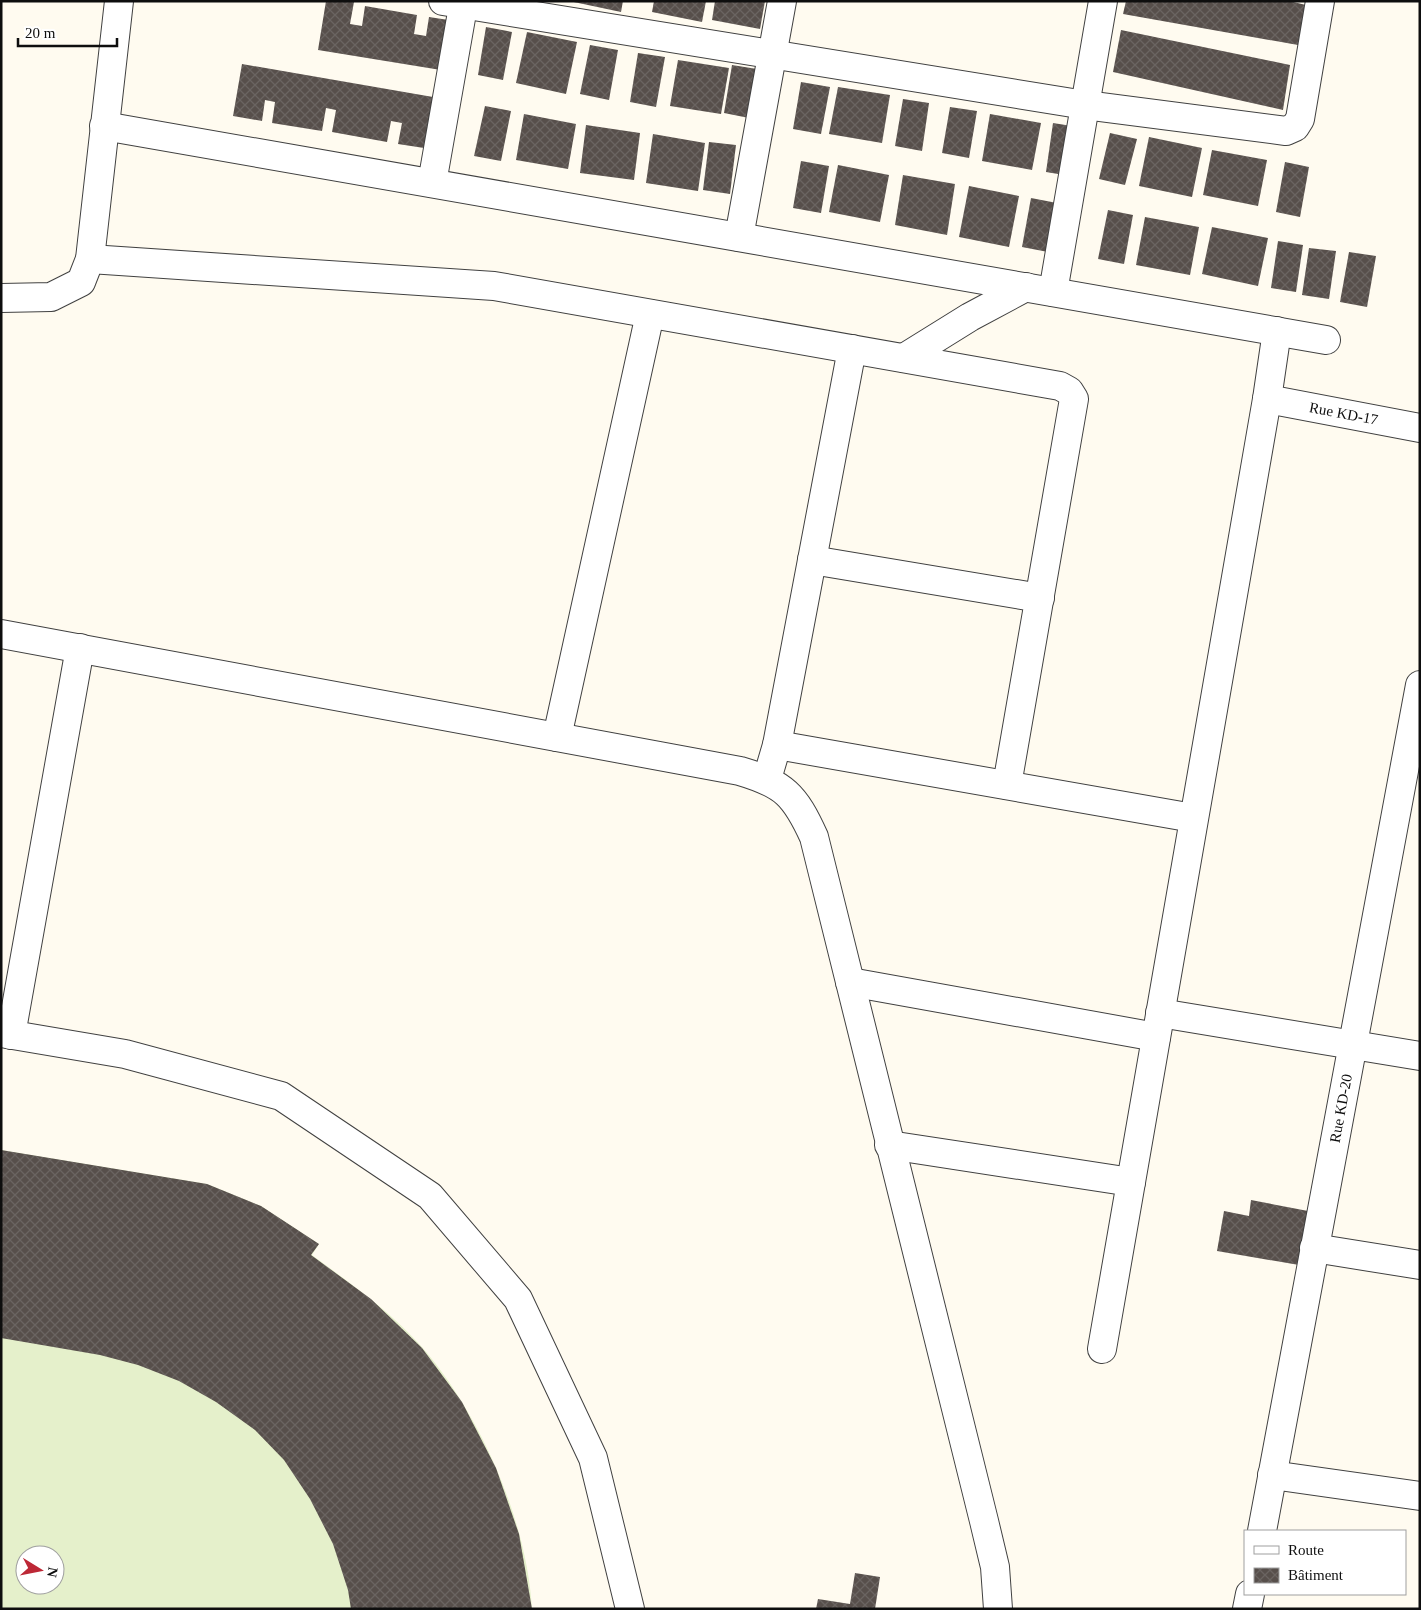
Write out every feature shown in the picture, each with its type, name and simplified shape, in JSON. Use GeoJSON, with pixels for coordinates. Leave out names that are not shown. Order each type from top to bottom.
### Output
{"type":"FeatureCollection","features":[{"type":"Feature","properties":{"kind":"street"},"geometry":{"type":"LineString","coordinates":[[1,298],[51,297],[81,282],[90,259],[119,1]]}},
{"type":"Feature","properties":{"kind":"street"},"geometry":{"type":"LineString","coordinates":[[739,237],[782,1]]}},
{"type":"Feature","properties":{"kind":"street"},"geometry":{"type":"LineString","coordinates":[[1053,292],[1103,1]]}},
{"type":"Feature","properties":{"kind":"street"},"geometry":{"type":"LineString","coordinates":[[432,183],[457,2],[1085,105],[1286,131],[1295,128],[1300,119],[1320,1]]}},
{"type":"Feature","properties":{"kind":"street"},"geometry":{"type":"LineString","coordinates":[[104,126],[1326,340]]}},
{"type":"Feature","properties":{"kind":"street"},"geometry":{"type":"LineString","coordinates":[[90,259],[494,286],[1060,386],[1069,391],[1074,400],[1007,785]]}},
{"type":"Feature","properties":{"kind":"street"},"geometry":{"type":"LineString","coordinates":[[904,358],[970,317],[1026,287]]}},
{"type":"Feature","properties":{"kind":"street"},"geometry":{"type":"LineString","coordinates":[[557,737],[650,314]]}},
{"type":"Feature","properties":{"kind":"street"},"geometry":{"type":"LineString","coordinates":[[1102,1349],[1267,399],[1277,332]]}},
{"type":"Feature","properties":{"kind":"street"},"geometry":{"type":"LineString","coordinates":[[767,779],[777,745],[852,349]]}},
{"type":"Feature","properties":{"kind":"street","name":"Rue KD-17"},"geometry":{"type":"LineString","coordinates":[[1267,399],[1420,428]]}},
{"type":"Feature","properties":{"kind":"street"},"geometry":{"type":"LineString","coordinates":[[812,560],[1040,598]]}},
{"type":"Feature","properties":{"kind":"street"},"geometry":{"type":"LineString","coordinates":[[1,634],[740,771],[767,779],[788,792],[803,812],[814,837],[889,1145],[989,1539],[995,1567],[998,1609]]}},
{"type":"Feature","properties":{"kind":"street"},"geometry":{"type":"LineString","coordinates":[[80,648],[6,1034],[125,1054],[282,1096],[430,1196],[514,1294],[522,1308],[593,1458],[630,1609]]}},
{"type":"Feature","properties":{"kind":"street","name":"Rue KD-20"},"geometry":{"type":"LineString","coordinates":[[1262,1530],[1420,684]]}},
{"type":"Feature","properties":{"kind":"street"},"geometry":{"type":"LineString","coordinates":[[777,745],[1194,818]]}},
{"type":"Feature","properties":{"kind":"street"},"geometry":{"type":"LineString","coordinates":[[850,982],[1158,1025],[1352,1045],[1420,1056]]}},
{"type":"Feature","properties":{"kind":"street"},"geometry":{"type":"LineString","coordinates":[[889,1145],[1131,1182]]}},
{"type":"Feature","properties":{"kind":"street"},"geometry":{"type":"LineString","coordinates":[[1314,1248],[1420,1265]]}},
{"type":"Feature","properties":{"kind":"street"},"geometry":{"type":"LineString","coordinates":[[1272,1475],[1420,1496]]}},
{"type":"Feature","properties":{"kind":"street"},"geometry":{"type":"LineString","coordinates":[[1247,1609],[1250,1595]]}},
{"type":"Feature","properties":{"kind":"green space"},"geometry":{"type":"Polygon","coordinates":[[[1,1150],[207,1184],[261,1206],[319,1244],[312,1255],[397,1321],[422,1347],[463,1404],[497,1470],[510,1505],[521,1540],[532,1609],[1,1609],[1,1150]]]}},
{"type":"Feature","properties":{"kind":"building"},"geometry":{"type":"Polygon","coordinates":[[[326,1],[354,2],[350,24],[362,26],[365,6],[417,15],[414,34],[426,36],[429,17],[455,21],[447,71],[318,50],[326,1]]]}},
{"type":"Feature","properties":{"kind":"building"},"geometry":{"type":"Polygon","coordinates":[[[569,1],[623,1],[621,12],[569,1]]]}},
{"type":"Feature","properties":{"kind":"building"},"geometry":{"type":"Polygon","coordinates":[[[654,1],[706,1],[702,22],[652,12],[654,1]]]}},
{"type":"Feature","properties":{"kind":"building"},"geometry":{"type":"Polygon","coordinates":[[[715,1],[765,1],[760,29],[712,20],[715,1]]]}},
{"type":"Feature","properties":{"kind":"building"},"geometry":{"type":"Polygon","coordinates":[[[1126,1],[1289,1],[1306,5],[1298,45],[1123,14],[1126,1]]]}},
{"type":"Feature","properties":{"kind":"building"},"geometry":{"type":"Polygon","coordinates":[[[486,27],[512,32],[503,80],[478,75],[486,27]]]}},
{"type":"Feature","properties":{"kind":"building"},"geometry":{"type":"Polygon","coordinates":[[[1121,30],[1290,65],[1283,110],[1113,72],[1121,30]]]}},
{"type":"Feature","properties":{"kind":"building"},"geometry":{"type":"Polygon","coordinates":[[[527,32],[577,42],[566,94],[516,83],[527,32]]]}},
{"type":"Feature","properties":{"kind":"building"},"geometry":{"type":"Polygon","coordinates":[[[590,45],[618,50],[609,100],[580,94],[590,45]]]}},
{"type":"Feature","properties":{"kind":"building"},"geometry":{"type":"Polygon","coordinates":[[[638,53],[665,57],[656,107],[630,102],[638,53]]]}},
{"type":"Feature","properties":{"kind":"building"},"geometry":{"type":"Polygon","coordinates":[[[678,60],[729,68],[721,114],[670,106],[678,60]]]}},
{"type":"Feature","properties":{"kind":"building"},"geometry":{"type":"Polygon","coordinates":[[[242,64],[433,97],[424,148],[398,144],[402,123],[391,121],[387,142],[332,132],[336,110],[326,108],[322,131],[272,123],[275,102],[265,100],[262,121],[233,116],[242,64]]]}},
{"type":"Feature","properties":{"kind":"building"},"geometry":{"type":"Polygon","coordinates":[[[732,65],[757,69],[749,118],[724,113],[732,65]]]}},
{"type":"Feature","properties":{"kind":"building"},"geometry":{"type":"Polygon","coordinates":[[[801,82],[830,87],[821,134],[793,129],[801,82]]]}},
{"type":"Feature","properties":{"kind":"building"},"geometry":{"type":"Polygon","coordinates":[[[838,87],[890,95],[882,143],[829,134],[838,87]]]}},
{"type":"Feature","properties":{"kind":"building"},"geometry":{"type":"Polygon","coordinates":[[[903,99],[929,103],[922,151],[895,146],[903,99]]]}},
{"type":"Feature","properties":{"kind":"building"},"geometry":{"type":"Polygon","coordinates":[[[485,106],[511,111],[501,161],[474,156],[485,106]]]}},
{"type":"Feature","properties":{"kind":"building"},"geometry":{"type":"Polygon","coordinates":[[[950,107],[977,111],[969,158],[942,153],[950,107]]]}},
{"type":"Feature","properties":{"kind":"building"},"geometry":{"type":"Polygon","coordinates":[[[524,114],[576,124],[568,169],[516,160],[524,114]]]}},
{"type":"Feature","properties":{"kind":"building"},"geometry":{"type":"Polygon","coordinates":[[[990,114],[1041,123],[1032,170],[982,161],[990,114]]]}},
{"type":"Feature","properties":{"kind":"building"},"geometry":{"type":"Polygon","coordinates":[[[1053,123],[1078,127],[1070,176],[1046,172],[1053,123]]]}},
{"type":"Feature","properties":{"kind":"building"},"geometry":{"type":"Polygon","coordinates":[[[586,125],[640,133],[634,180],[580,173],[586,125]]]}},
{"type":"Feature","properties":{"kind":"building"},"geometry":{"type":"Polygon","coordinates":[[[1110,133],[1137,139],[1125,185],[1099,179],[1110,133]]]}},
{"type":"Feature","properties":{"kind":"building"},"geometry":{"type":"Polygon","coordinates":[[[653,134],[705,143],[698,191],[646,183],[653,134]]]}},
{"type":"Feature","properties":{"kind":"building"},"geometry":{"type":"Polygon","coordinates":[[[1149,137],[1202,148],[1192,197],[1139,186],[1149,137]]]}},
{"type":"Feature","properties":{"kind":"building"},"geometry":{"type":"Polygon","coordinates":[[[709,142],[736,145],[730,194],[703,190],[709,142]]]}},
{"type":"Feature","properties":{"kind":"building"},"geometry":{"type":"Polygon","coordinates":[[[1212,150],[1267,160],[1258,206],[1203,195],[1212,150]]]}},
{"type":"Feature","properties":{"kind":"building"},"geometry":{"type":"Polygon","coordinates":[[[801,161],[829,166],[821,213],[793,208],[801,161]]]}},
{"type":"Feature","properties":{"kind":"building"},"geometry":{"type":"Polygon","coordinates":[[[1285,162],[1309,167],[1300,217],[1276,212],[1285,162]]]}},
{"type":"Feature","properties":{"kind":"building"},"geometry":{"type":"Polygon","coordinates":[[[838,165],[889,175],[880,222],[829,212],[838,165]]]}},
{"type":"Feature","properties":{"kind":"building"},"geometry":{"type":"Polygon","coordinates":[[[903,175],[955,184],[947,235],[895,225],[903,175]]]}},
{"type":"Feature","properties":{"kind":"building"},"geometry":{"type":"Polygon","coordinates":[[[969,186],[1019,196],[1009,247],[959,237],[969,186]]]}},
{"type":"Feature","properties":{"kind":"building"},"geometry":{"type":"Polygon","coordinates":[[[1031,198],[1057,203],[1048,252],[1022,247],[1031,198]]]}},
{"type":"Feature","properties":{"kind":"building"},"geometry":{"type":"Polygon","coordinates":[[[1108,210],[1133,215],[1124,264],[1098,259],[1108,210]]]}},
{"type":"Feature","properties":{"kind":"building"},"geometry":{"type":"Polygon","coordinates":[[[1145,217],[1199,227],[1190,275],[1136,265],[1145,217]]]}},
{"type":"Feature","properties":{"kind":"building"},"geometry":{"type":"Polygon","coordinates":[[[1212,227],[1268,238],[1258,286],[1202,274],[1212,227]]]}},
{"type":"Feature","properties":{"kind":"building"},"geometry":{"type":"Polygon","coordinates":[[[1278,241],[1303,245],[1296,292],[1271,288],[1278,241]]]}},
{"type":"Feature","properties":{"kind":"building"},"geometry":{"type":"Polygon","coordinates":[[[1309,248],[1336,251],[1329,299],[1302,295],[1309,248]]]}},
{"type":"Feature","properties":{"kind":"building"},"geometry":{"type":"Polygon","coordinates":[[[1349,252],[1376,256],[1367,307],[1340,302],[1349,252]]]}},
{"type":"Feature","properties":{"kind":"building"},"geometry":{"type":"Polygon","coordinates":[[[1,1150],[207,1184],[261,1206],[319,1244],[311,1255],[371,1299],[422,1348],[462,1402],[496,1468],[519,1534],[532,1609],[351,1609],[348,1590],[333,1544],[310,1499],[284,1460],[255,1430],[216,1402],[179,1381],[138,1365],[100,1355],[1,1338],[1,1150]]]}},
{"type":"Feature","properties":{"kind":"building"},"geometry":{"type":"Polygon","coordinates":[[[1251,1200],[1308,1211],[1299,1265],[1217,1251],[1224,1211],[1249,1216],[1251,1200]]]}},
{"type":"Feature","properties":{"kind":"building"},"geometry":{"type":"Polygon","coordinates":[[[855,1573],[880,1577],[875,1609],[816,1609],[818,1599],[850,1604],[855,1573]]]}}]}
